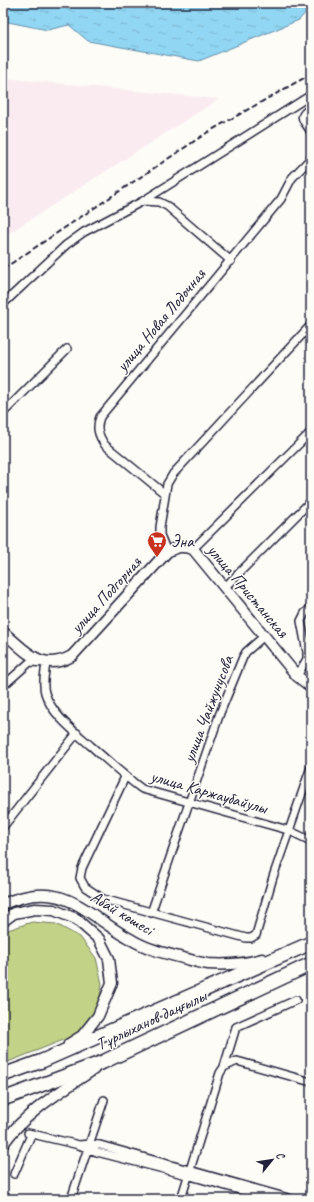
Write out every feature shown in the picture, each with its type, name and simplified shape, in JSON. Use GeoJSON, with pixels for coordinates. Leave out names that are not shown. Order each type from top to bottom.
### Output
{"type":"FeatureCollection","features":[{"type":"Feature","properties":{"kind":"highway","name":"Тұрлыханов даңғылы"},"geometry":{"type":"LineString","coordinates":[[3,1075],[42,1061],[311,943]]}},
{"type":"Feature","properties":{"kind":"highway","name":"Тұрлыханов даңғылы"},"geometry":{"type":"LineString","coordinates":[[4,1098],[103,1062],[311,964]]}},
{"type":"Feature","properties":{"kind":"main road","name":"улица Подгорная"},"geometry":{"type":"LineString","coordinates":[[46,663],[58,662],[72,656],[167,552],[180,546],[186,546],[193,549]]}},
{"type":"Feature","properties":{"kind":"main road","name":"улица Пристанская"},"geometry":{"type":"LineString","coordinates":[[193,549],[297,676],[311,687]]}},
{"type":"Feature","properties":{"kind":"main road"},"geometry":{"type":"LineString","coordinates":[[3,632],[38,660],[46,663]]}},
{"type":"Feature","properties":{"kind":"main road","name":"Абай көшесі"},"geometry":{"type":"LineString","coordinates":[[3,904],[18,897],[36,894],[53,895],[70,900],[132,941],[159,952],[206,964],[250,963],[297,950]]}},
{"type":"Feature","properties":{"kind":"main road","name":"Абай көшесі"},"geometry":{"type":"LineString","coordinates":[[3,921],[14,913],[35,909],[54,910],[76,919],[99,939],[109,959],[112,983],[98,1016],[82,1036],[42,1061]]}},
{"type":"Feature","properties":{"kind":"main road"},"geometry":{"type":"LineString","coordinates":[[3,1144],[32,1114],[50,1099],[103,1062]]}},
{"type":"Feature","properties":{"kind":"street"},"geometry":{"type":"LineString","coordinates":[[3,304],[66,245],[84,232],[143,201],[311,95]]}},
{"type":"Feature","properties":{"kind":"street"},"geometry":{"type":"LineString","coordinates":[[311,108],[302,115],[303,121],[311,132]]}},
{"type":"Feature","properties":{"kind":"street","name":"улица Новая Лодочная"},"geometry":{"type":"LineString","coordinates":[[165,494],[105,445],[100,437],[98,423],[100,417],[231,261],[281,199],[292,178],[311,158]]}},
{"type":"Feature","properties":{"kind":"street"},"geometry":{"type":"LineString","coordinates":[[143,201],[160,202],[167,206],[231,261]]}},
{"type":"Feature","properties":{"kind":"street"},"geometry":{"type":"LineString","coordinates":[[167,552],[160,535],[160,527],[167,484],[173,474],[311,325]]}},
{"type":"Feature","properties":{"kind":"street"},"geometry":{"type":"LineString","coordinates":[[3,413],[67,350]]}},
{"type":"Feature","properties":{"kind":"street"},"geometry":{"type":"LineString","coordinates":[[193,549],[311,432]]}},
{"type":"Feature","properties":{"kind":"street"},"geometry":{"type":"LineString","coordinates":[[224,588],[311,501]]}},
{"type":"Feature","properties":{"kind":"street"},"geometry":{"type":"LineString","coordinates":[[297,676],[307,659],[301,621],[302,616],[311,608]]}},
{"type":"Feature","properties":{"kind":"street","name":"улица Чайжунусова"},"geometry":{"type":"LineString","coordinates":[[151,913],[220,713],[243,657],[246,652],[264,636]]}},
{"type":"Feature","properties":{"kind":"street"},"geometry":{"type":"LineString","coordinates":[[3,686],[30,662],[46,663]]}},
{"type":"Feature","properties":{"kind":"street","name":"улица Каржаубайулы"},"geometry":{"type":"LineString","coordinates":[[46,663],[44,692],[64,722],[125,777],[142,789],[288,830],[311,841]]}},
{"type":"Feature","properties":{"kind":"street"},"geometry":{"type":"LineString","coordinates":[[3,827],[77,733]]}},
{"type":"Feature","properties":{"kind":"street"},"geometry":{"type":"LineString","coordinates":[[125,777],[82,868],[80,878],[84,887],[103,899],[151,913],[246,938],[251,938],[256,935],[288,830],[311,767]]}},
{"type":"Feature","properties":{"kind":"street"},"geometry":{"type":"LineString","coordinates":[[181,1199],[188,1173],[236,1027],[296,1000]]}},
{"type":"Feature","properties":{"kind":"street"},"geometry":{"type":"LineString","coordinates":[[222,1070],[231,1062],[237,1061],[311,1082]]}},
{"type":"Feature","properties":{"kind":"street"},"geometry":{"type":"LineString","coordinates":[[72,1199],[104,1100]]}},
{"type":"Feature","properties":{"kind":"street"},"geometry":{"type":"LineString","coordinates":[[14,1174],[30,1134],[89,1147],[292,1199]]}},
{"type":"Feature","properties":{"kind":"street"},"geometry":{"type":"LineString","coordinates":[[188,1173],[271,1199]]}},
{"type":"Feature","properties":{"kind":"shaded area"},"geometry":{"type":"Polygon","coordinates":[[[3,78],[219,99],[3,237],[3,78]]]}},
{"type":"Feature","properties":{"kind":"green space"},"geometry":{"type":"Polygon","coordinates":[[[32,922],[56,924],[80,937],[96,958],[102,984],[99,1002],[89,1023],[71,1037],[3,1064],[3,935],[8,930],[32,922]]]}},
{"type":"Feature","properties":{"kind":"water"},"geometry":{"type":"Polygon","coordinates":[[[3,3],[311,3],[311,7],[299,20],[199,61],[88,41],[69,25],[48,30],[3,21],[3,3]]]}},
{"type":"Feature","properties":{"kind":"railway"},"geometry":{"type":"LineString","coordinates":[[3,269],[208,132],[311,74]]}},
{"type":"Feature","properties":{"kind":"place","name":"Эна"},"geometry":{"type":"Point","coordinates":[157,558]}}]}
